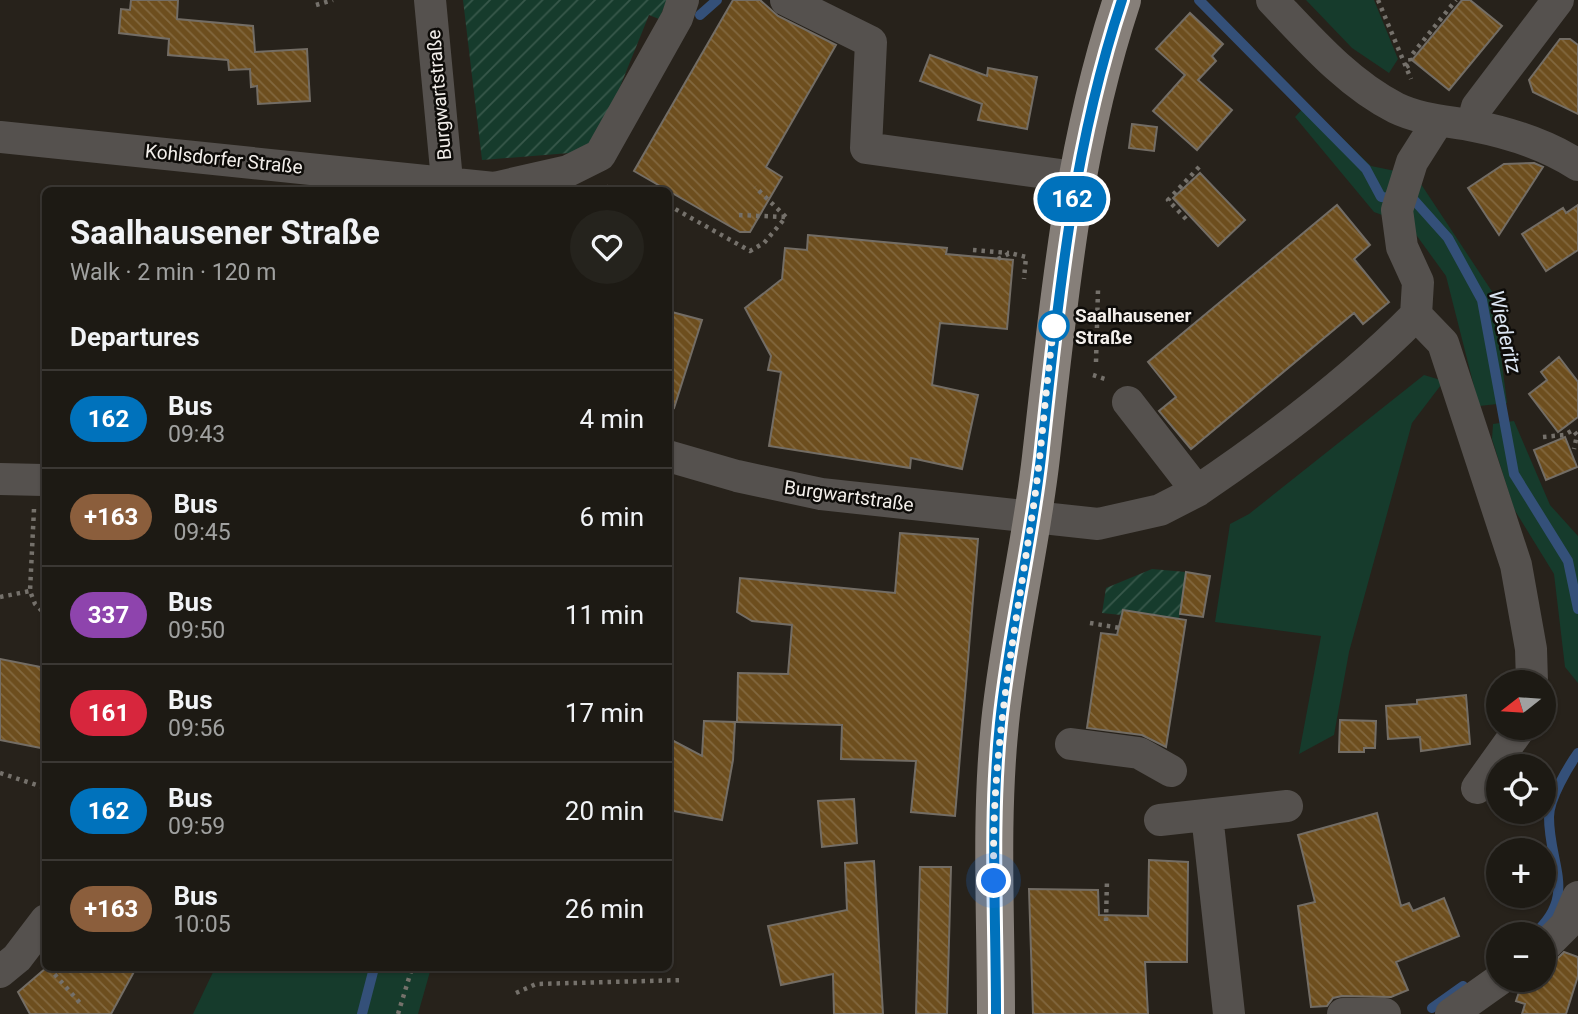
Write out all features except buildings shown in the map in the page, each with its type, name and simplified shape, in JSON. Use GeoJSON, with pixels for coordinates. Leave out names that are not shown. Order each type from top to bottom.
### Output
{"type":"FeatureCollection","features":[{"type":"Feature","properties":{"kind":"main road"},"geometry":{"type":"LineString","coordinates":[[996,1014],[993,838],[1000,723],[1032,516],[1075,177],[1122,0]]}},
{"type":"Feature","properties":{"kind":"street","name":"Burgwartstraße"},"geometry":{"type":"LineString","coordinates":[[430,0],[447,187]]}},
{"type":"Feature","properties":{"kind":"street"},"geometry":{"type":"LineString","coordinates":[[786,0],[871,42],[866,148],[1075,177]]}},
{"type":"Feature","properties":{"kind":"street"},"geometry":{"type":"LineString","coordinates":[[1272,0],[1364,89],[1398,109],[1438,121],[1472,125],[1552,150],[1578,165]]}},
{"type":"Feature","properties":{"kind":"street"},"geometry":{"type":"LineString","coordinates":[[1472,125],[1477,107],[1558,0]]}},
{"type":"Feature","properties":{"kind":"street","name":"Kohlsdorfer Straße"},"geometry":{"type":"LineString","coordinates":[[498,187],[568,171],[600,155],[680,9]]}},
{"type":"Feature","properties":{"kind":"street"},"geometry":{"type":"LineString","coordinates":[[1438,121],[1412,162],[1400,197],[1402,247],[1418,282],[1416,315],[1443,343],[1516,565],[1531,649],[1532,670]]}},
{"type":"Feature","properties":{"kind":"street","name":"Kohlsdorfer Straße"},"geometry":{"type":"LineString","coordinates":[[0,136],[215,158],[439,187]]}},
{"type":"Feature","properties":{"kind":"street","name":"Burgwartstraße"},"geometry":{"type":"LineString","coordinates":[[672,457],[737,476],[821,494],[1098,524],[1121,520],[1160,510],[1197,491],[1310,408],[1394,338],[1416,315]]}},
{"type":"Feature","properties":{"kind":"street"},"geometry":{"type":"LineString","coordinates":[[1128,402],[1197,491]]}},
{"type":"Feature","properties":{"kind":"street"},"geometry":{"type":"LineString","coordinates":[[0,479],[39,480]]}},
{"type":"Feature","properties":{"kind":"street"},"geometry":{"type":"LineString","coordinates":[[1477,788],[1511,740]]}},
{"type":"Feature","properties":{"kind":"street"},"geometry":{"type":"LineString","coordinates":[[1071,744],[1139,753],[1171,771]]}},
{"type":"Feature","properties":{"kind":"street"},"geometry":{"type":"LineString","coordinates":[[1160,820],[1287,806]]}},
{"type":"Feature","properties":{"kind":"street"},"geometry":{"type":"LineString","coordinates":[[1207,815],[1230,1014]]}},
{"type":"Feature","properties":{"kind":"street"},"geometry":{"type":"LineString","coordinates":[[1556,935],[1566,925],[1578,897]]}},
{"type":"Feature","properties":{"kind":"street"},"geometry":{"type":"LineString","coordinates":[[0,972],[17,958],[42,925]]}},
{"type":"Feature","properties":{"kind":"street"},"geometry":{"type":"LineString","coordinates":[[1451,1014],[1486,989]]}},
{"type":"Feature","properties":{"kind":"street"},"geometry":{"type":"LineString","coordinates":[[1343,1014],[1385,1014]]}},
{"type":"Feature","properties":{"kind":"path"},"geometry":{"type":"LineString","coordinates":[[316,5],[333,0]]}},
{"type":"Feature","properties":{"kind":"path"},"geometry":{"type":"LineString","coordinates":[[1378,0],[1417,92]]}},
{"type":"Feature","properties":{"kind":"path"},"geometry":{"type":"LineString","coordinates":[[1405,67],[1411,64],[1410,57],[1456,0]]}},
{"type":"Feature","properties":{"kind":"path"},"geometry":{"type":"LineString","coordinates":[[1186,219],[1168,200],[1200,166]]}},
{"type":"Feature","properties":{"kind":"path"},"geometry":{"type":"LineString","coordinates":[[755,187],[786,217]]}},
{"type":"Feature","properties":{"kind":"path"},"geometry":{"type":"LineString","coordinates":[[672,207],[750,251],[764,243],[786,217]]}},
{"type":"Feature","properties":{"kind":"path"},"geometry":{"type":"LineString","coordinates":[[738,215],[786,217]]}},
{"type":"Feature","properties":{"kind":"path"},"geometry":{"type":"LineString","coordinates":[[973,250],[1026,257],[1024,282]]}},
{"type":"Feature","properties":{"kind":"path"},"geometry":{"type":"LineString","coordinates":[[998,259],[1010,253]]}},
{"type":"Feature","properties":{"kind":"path"},"geometry":{"type":"LineString","coordinates":[[1096,362],[1098,286]]}},
{"type":"Feature","properties":{"kind":"path"},"geometry":{"type":"LineString","coordinates":[[1543,437],[1564,435],[1573,430],[1577,435],[1574,449]]}},
{"type":"Feature","properties":{"kind":"path"},"geometry":{"type":"LineString","coordinates":[[39,480],[30,591],[35,604],[42,611]]}},
{"type":"Feature","properties":{"kind":"path"},"geometry":{"type":"LineString","coordinates":[[0,597],[30,591]]}},
{"type":"Feature","properties":{"kind":"path"},"geometry":{"type":"LineString","coordinates":[[1090,622],[1120,628]]}},
{"type":"Feature","properties":{"kind":"path"},"geometry":{"type":"LineString","coordinates":[[0,773],[42,787]]}},
{"type":"Feature","properties":{"kind":"path"},"geometry":{"type":"LineString","coordinates":[[1106,921],[1107,880]]}},
{"type":"Feature","properties":{"kind":"path"},"geometry":{"type":"LineString","coordinates":[[52,971],[80,1003]]}},
{"type":"Feature","properties":{"kind":"path"},"geometry":{"type":"LineString","coordinates":[[398,1014],[411,971]]}},
{"type":"Feature","properties":{"kind":"path"},"geometry":{"type":"LineString","coordinates":[[516,993],[536,984],[684,979]]}},
{"type":"Feature","properties":{"kind":"green space"},"geometry":{"type":"Polygon","coordinates":[[[463,0],[667,0],[659,19],[649,15],[594,151],[482,160],[463,0]]]}},
{"type":"Feature","properties":{"kind":"green space"},"geometry":{"type":"Polygon","coordinates":[[[1306,0],[1374,0],[1398,59],[1389,73],[1352,48],[1306,0]]]}},
{"type":"Feature","properties":{"kind":"green space"},"geometry":{"type":"Polygon","coordinates":[[[1307,104],[1371,166],[1415,175],[1493,293],[1507,403],[1479,406],[1446,276],[1409,225],[1374,212],[1295,117],[1307,104]]]}},
{"type":"Feature","properties":{"kind":"green space"},"geometry":{"type":"Polygon","coordinates":[[[1424,375],[1444,381],[1412,423],[1349,652],[1334,735],[1299,754],[1321,636],[1215,622],[1230,524],[1249,514],[1424,375]]]}},
{"type":"Feature","properties":{"kind":"green space"},"geometry":{"type":"Polygon","coordinates":[[[1514,421],[1550,505],[1578,536],[1578,683],[1565,667],[1554,574],[1514,509],[1492,439],[1493,424],[1514,421]]]}},
{"type":"Feature","properties":{"kind":"green space"},"geometry":{"type":"Polygon","coordinates":[[[1152,569],[1186,572],[1179,619],[1123,610],[1121,615],[1102,613],[1106,588],[1152,569]]]}},
{"type":"Feature","properties":{"kind":"green space"},"geometry":{"type":"Polygon","coordinates":[[[214,971],[430,971],[418,1014],[193,1014],[214,971]]]}},
{"type":"Feature","properties":{"kind":"waterway"},"geometry":{"type":"LineString","coordinates":[[700,15],[717,0]]}},
{"type":"Feature","properties":{"kind":"waterway","name":"Wiederitz"},"geometry":{"type":"LineString","coordinates":[[1199,0],[1366,169],[1381,197],[1414,200],[1448,238],[1482,300],[1514,474],[1568,561],[1578,609]]}},
{"type":"Feature","properties":{"kind":"waterway","name":"Wiederitz"},"geometry":{"type":"LineString","coordinates":[[1545,922],[1555,906],[1558,893],[1550,834],[1550,810],[1560,784],[1578,753]]}},
{"type":"Feature","properties":{"kind":"waterway"},"geometry":{"type":"LineString","coordinates":[[362,1014],[373,971]]}},
{"type":"Feature","properties":{"kind":"waterway","name":"Wiederitz"},"geometry":{"type":"LineString","coordinates":[[1432,1008],[1463,986]]}},
{"type":"Feature","properties":{"kind":"bus line","name":"162"},"geometry":{"type":"LineString","coordinates":[[996,1014],[993,838],[1000,723],[1041,458],[1053,332],[1075,177],[1122,0]]}},
{"type":"Feature","properties":{"kind":"place","name":"Saalhausener Straße"},"geometry":{"type":"Point","coordinates":[1054,326]}},
{"type":"Feature","properties":{"kind":"route"},"geometry":{"type":"LineString","coordinates":[[994,881],[993,838],[1000,723],[1041,458],[1054,326]]}}]}
